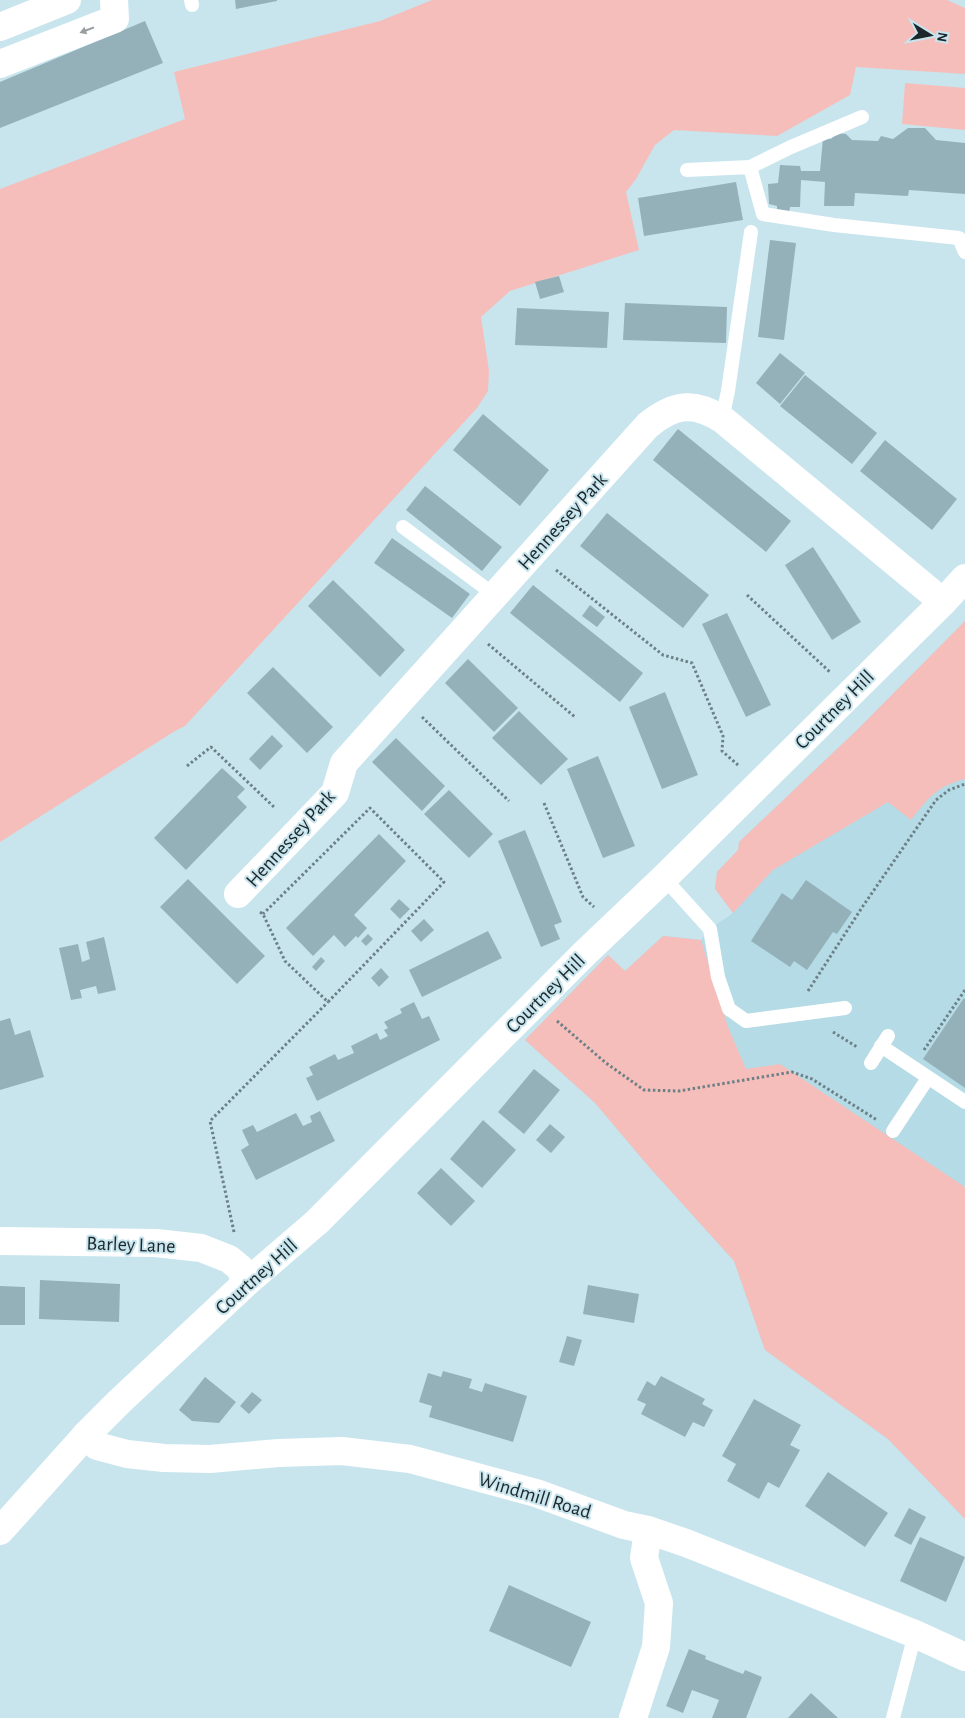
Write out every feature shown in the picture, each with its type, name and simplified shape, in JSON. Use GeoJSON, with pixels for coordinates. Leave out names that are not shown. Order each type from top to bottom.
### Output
{"type":"FeatureCollection","features":[{"type":"Feature","properties":{"kind":"street"},"geometry":{"type":"LineString","coordinates":[[0,27],[67,0]]}},
{"type":"Feature","properties":{"kind":"street"},"geometry":{"type":"LineString","coordinates":[[0,64],[115,19],[114,0]]}},
{"type":"Feature","properties":{"kind":"street","name":"Hennessey Park"},"geometry":{"type":"LineString","coordinates":[[238,894],[335,793],[344,762],[496,596],[648,425],[663,413],[683,407],[707,410],[722,419],[943,602]]}},
{"type":"Feature","properties":{"kind":"street","name":"Courtney Hill"},"geometry":{"type":"LineString","coordinates":[[0,1531],[86,1435],[119,1402],[246,1283],[317,1222],[536,1002],[664,878],[965,578]]}},
{"type":"Feature","properties":{"kind":"street","name":"Barley Lane"},"geometry":{"type":"LineString","coordinates":[[0,1241],[156,1243],[201,1248],[228,1259],[240,1268],[246,1283]]}},
{"type":"Feature","properties":{"kind":"street","name":"Windmill Road"},"geometry":{"type":"LineString","coordinates":[[86,1435],[97,1446],[127,1454],[164,1458],[210,1460],[279,1453],[342,1451],[410,1459],[536,1493],[624,1525],[648,1530],[686,1543],[915,1634],[965,1657]]}},
{"type":"Feature","properties":{"kind":"street"},"geometry":{"type":"LineString","coordinates":[[633,1718],[656,1647],[659,1603],[644,1558],[648,1530]]}},
{"type":"Feature","properties":{"kind":"lane"},"geometry":{"type":"LineString","coordinates":[[686,170],[750,167],[791,147],[862,117]]}},
{"type":"Feature","properties":{"kind":"lane"},"geometry":{"type":"LineString","coordinates":[[750,167],[763,214],[834,225],[959,238],[965,252]]}},
{"type":"Feature","properties":{"kind":"lane"},"geometry":{"type":"LineString","coordinates":[[722,419],[728,391],[751,232]]}},
{"type":"Feature","properties":{"kind":"lane"},"geometry":{"type":"LineString","coordinates":[[403,527],[496,596]]}},
{"type":"Feature","properties":{"kind":"lane"},"geometry":{"type":"LineString","coordinates":[[664,878],[710,929],[718,977],[729,1009],[746,1021],[845,1008]]}},
{"type":"Feature","properties":{"kind":"lane"},"geometry":{"type":"LineString","coordinates":[[867,1057],[885,1041],[928,1078],[965,1102]]}},
{"type":"Feature","properties":{"kind":"lane"},"geometry":{"type":"LineString","coordinates":[[893,1131],[928,1078]]}},
{"type":"Feature","properties":{"kind":"lane"},"geometry":{"type":"LineString","coordinates":[[893,1718],[915,1634]]}},
{"type":"Feature","properties":{"kind":"path"},"geometry":{"type":"LineString","coordinates":[[556,570],[663,655],[692,663],[723,736],[722,751],[742,769]]}},
{"type":"Feature","properties":{"kind":"path"},"geometry":{"type":"LineString","coordinates":[[747,595],[835,677]]}},
{"type":"Feature","properties":{"kind":"path"},"geometry":{"type":"LineString","coordinates":[[482,639],[576,717]]}},
{"type":"Feature","properties":{"kind":"path"},"geometry":{"type":"LineString","coordinates":[[422,716],[508,801]]}},
{"type":"Feature","properties":{"kind":"path"},"geometry":{"type":"LineString","coordinates":[[187,766],[211,747],[275,808]]}},
{"type":"Feature","properties":{"kind":"path"},"geometry":{"type":"LineString","coordinates":[[807,991],[936,800],[949,790],[965,784]]}},
{"type":"Feature","properties":{"kind":"path"},"geometry":{"type":"LineString","coordinates":[[544,803],[583,898],[598,911]]}},
{"type":"Feature","properties":{"kind":"path"},"geometry":{"type":"LineString","coordinates":[[236,1238],[210,1121],[444,882],[370,808],[263,914]]}},
{"type":"Feature","properties":{"kind":"path"},"geometry":{"type":"LineString","coordinates":[[238,894],[263,914],[285,961],[328,1002]]}},
{"type":"Feature","properties":{"kind":"path"},"geometry":{"type":"LineString","coordinates":[[921,1054],[965,990]]}},
{"type":"Feature","properties":{"kind":"path"},"geometry":{"type":"LineString","coordinates":[[536,1002],[606,1063],[644,1090],[679,1091],[792,1072],[812,1079],[880,1121]]}},
{"type":"Feature","properties":{"kind":"path"},"geometry":{"type":"LineString","coordinates":[[825,1031],[832,1031],[867,1057]]}},
{"type":"Feature","properties":{"kind":"shaded area"},"geometry":{"type":"Polygon","coordinates":[[[432,0],[947,0],[965,8],[965,74],[856,67],[850,95],[777,136],[674,130],[655,145],[636,179],[626,192],[639,250],[510,291],[481,317],[489,371],[488,391],[477,408],[185,726],[0,842],[0,189],[185,119],[174,72],[380,21],[432,0]]]}},
{"type":"Feature","properties":{"kind":"shaded area"},"geometry":{"type":"Polygon","coordinates":[[[905,83],[965,88],[965,130],[902,124],[905,83]]]}},
{"type":"Feature","properties":{"kind":"shaded area"},"geometry":{"type":"Polygon","coordinates":[[[965,621],[965,1519],[888,1439],[765,1350],[734,1261],[650,1168],[595,1103],[525,1040],[608,955],[625,971],[663,936],[701,940],[710,929],[733,913],[715,889],[717,872],[738,850],[739,842],[858,729],[965,621]]]}},
{"type":"Feature","properties":{"kind":"shaded area"},"geometry":{"type":"Polygon","coordinates":[[[965,621],[965,779],[940,789],[911,820],[888,802],[773,870],[733,913],[715,889],[717,872],[738,850],[739,842],[858,729],[965,621]]]}},
{"type":"Feature","properties":{"kind":"shaded area"},"geometry":{"type":"Polygon","coordinates":[[[663,936],[701,940],[728,1027],[746,1069],[780,1064],[965,1187],[965,1519],[888,1439],[765,1350],[734,1261],[650,1168],[595,1103],[525,1040],[608,955],[625,971],[663,936]]]}},
{"type":"Feature","properties":{"kind":"building"},"geometry":{"type":"Polygon","coordinates":[[[235,0],[277,0],[277,1],[236,9],[235,0]]]}},
{"type":"Feature","properties":{"kind":"building"},"geometry":{"type":"Polygon","coordinates":[[[145,21],[163,63],[0,128],[0,82],[145,21]]]}},
{"type":"Feature","properties":{"kind":"building"},"geometry":{"type":"Polygon","coordinates":[[[908,128],[925,128],[936,140],[965,143],[965,194],[909,190],[908,196],[855,193],[854,206],[824,206],[825,182],[801,180],[800,207],[790,207],[789,213],[777,211],[777,206],[769,204],[768,184],[778,183],[780,165],[800,166],[801,171],[820,171],[823,138],[831,139],[837,133],[846,134],[852,140],[878,141],[881,136],[893,139],[908,128]]]}},
{"type":"Feature","properties":{"kind":"building"},"geometry":{"type":"Polygon","coordinates":[[[736,182],[743,220],[644,236],[638,198],[736,182]]]}},
{"type":"Feature","properties":{"kind":"building"},"geometry":{"type":"Polygon","coordinates":[[[770,240],[796,243],[784,340],[758,337],[770,240]]]}},
{"type":"Feature","properties":{"kind":"building"},"geometry":{"type":"Polygon","coordinates":[[[559,276],[564,292],[540,299],[535,282],[559,276]]]}},
{"type":"Feature","properties":{"kind":"building"},"geometry":{"type":"Polygon","coordinates":[[[625,303],[727,307],[726,343],[623,340],[625,303]]]}},
{"type":"Feature","properties":{"kind":"building"},"geometry":{"type":"Polygon","coordinates":[[[517,308],[609,312],[607,348],[515,345],[517,308]]]}},
{"type":"Feature","properties":{"kind":"building"},"geometry":{"type":"Polygon","coordinates":[[[780,353],[805,373],[780,404],[756,383],[780,353]]]}},
{"type":"Feature","properties":{"kind":"building"},"geometry":{"type":"Polygon","coordinates":[[[805,375],[877,433],[852,464],[780,406],[805,375]]]}},
{"type":"Feature","properties":{"kind":"building"},"geometry":{"type":"Polygon","coordinates":[[[483,414],[549,470],[520,506],[453,450],[483,414]]]}},
{"type":"Feature","properties":{"kind":"building"},"geometry":{"type":"Polygon","coordinates":[[[678,429],[791,521],[766,552],[653,460],[678,429]]]}},
{"type":"Feature","properties":{"kind":"building"},"geometry":{"type":"Polygon","coordinates":[[[885,440],[957,499],[932,530],[860,471],[885,440]]]}},
{"type":"Feature","properties":{"kind":"building"},"geometry":{"type":"Polygon","coordinates":[[[425,486],[502,547],[482,571],[406,510],[425,486]]]}},
{"type":"Feature","properties":{"kind":"building"},"geometry":{"type":"Polygon","coordinates":[[[607,513],[709,595],[683,628],[580,546],[607,513]]]}},
{"type":"Feature","properties":{"kind":"building"},"geometry":{"type":"Polygon","coordinates":[[[392,538],[470,594],[452,618],[374,563],[392,538]]]}},
{"type":"Feature","properties":{"kind":"building"},"geometry":{"type":"Polygon","coordinates":[[[813,547],[861,622],[832,640],[785,565],[813,547]]]}},
{"type":"Feature","properties":{"kind":"building"},"geometry":{"type":"Polygon","coordinates":[[[333,580],[405,650],[380,677],[308,606],[333,580]]]}},
{"type":"Feature","properties":{"kind":"building"},"geometry":{"type":"Polygon","coordinates":[[[533,585],[643,673],[620,702],[510,613],[533,585]]]}},
{"type":"Feature","properties":{"kind":"building"},"geometry":{"type":"Polygon","coordinates":[[[590,605],[605,617],[597,627],[582,616],[590,605]]]}},
{"type":"Feature","properties":{"kind":"building"},"geometry":{"type":"Polygon","coordinates":[[[727,613],[771,705],[746,717],[702,624],[727,613]]]}},
{"type":"Feature","properties":{"kind":"building"},"geometry":{"type":"Polygon","coordinates":[[[468,659],[518,708],[494,732],[445,683],[468,659]]]}},
{"type":"Feature","properties":{"kind":"building"},"geometry":{"type":"Polygon","coordinates":[[[273,667],[333,727],[307,753],[247,693],[273,667]]]}},
{"type":"Feature","properties":{"kind":"building"},"geometry":{"type":"Polygon","coordinates":[[[665,692],[698,775],[662,789],[629,707],[665,692]]]}},
{"type":"Feature","properties":{"kind":"building"},"geometry":{"type":"Polygon","coordinates":[[[519,711],[568,759],[541,785],[492,738],[519,711]]]}},
{"type":"Feature","properties":{"kind":"building"},"geometry":{"type":"Polygon","coordinates":[[[272,735],[283,746],[260,770],[249,759],[272,735]]]}},
{"type":"Feature","properties":{"kind":"building"},"geometry":{"type":"Polygon","coordinates":[[[396,738],[445,786],[422,811],[372,762],[396,738]]]}},
{"type":"Feature","properties":{"kind":"building"},"geometry":{"type":"Polygon","coordinates":[[[598,756],[635,846],[603,858],[567,769],[598,756]]]}},
{"type":"Feature","properties":{"kind":"building"},"geometry":{"type":"Polygon","coordinates":[[[222,768],[245,789],[237,797],[247,807],[186,870],[154,838],[222,768]]]}},
{"type":"Feature","properties":{"kind":"building"},"geometry":{"type":"Polygon","coordinates":[[[449,790],[493,834],[469,858],[424,814],[449,790]]]}},
{"type":"Feature","properties":{"kind":"building"},"geometry":{"type":"Polygon","coordinates":[[[525,830],[562,922],[554,925],[560,939],[541,947],[498,841],[525,830]]]}},
{"type":"Feature","properties":{"kind":"building"},"geometry":{"type":"Polygon","coordinates":[[[379,834],[406,861],[354,915],[367,928],[358,938],[356,936],[345,947],[334,935],[313,956],[286,928],[379,834]]]}},
{"type":"Feature","properties":{"kind":"building"},"geometry":{"type":"Polygon","coordinates":[[[188,879],[265,956],[237,984],[160,907],[188,879]]]}},
{"type":"Feature","properties":{"kind":"building"},"geometry":{"type":"Polygon","coordinates":[[[806,880],[852,912],[837,934],[833,932],[807,970],[794,961],[790,967],[751,941],[782,893],[792,900],[806,880]]]}},
{"type":"Feature","properties":{"kind":"building"},"geometry":{"type":"Polygon","coordinates":[[[399,899],[410,909],[400,919],[390,909],[399,899]]]}},
{"type":"Feature","properties":{"kind":"building"},"geometry":{"type":"Polygon","coordinates":[[[424,919],[434,930],[421,942],[411,931],[424,919]]]}},
{"type":"Feature","properties":{"kind":"building"},"geometry":{"type":"Polygon","coordinates":[[[488,931],[502,958],[422,997],[409,970],[488,931]]]}},
{"type":"Feature","properties":{"kind":"building"},"geometry":{"type":"Polygon","coordinates":[[[368,934],[373,939],[366,946],[361,941],[368,934]]]}},
{"type":"Feature","properties":{"kind":"building"},"geometry":{"type":"Polygon","coordinates":[[[104,937],[116,990],[98,994],[96,986],[80,990],[82,998],[71,1000],[59,948],[78,944],[82,962],[90,959],[86,942],[104,937]]]}},
{"type":"Feature","properties":{"kind":"building"},"geometry":{"type":"Polygon","coordinates":[[[321,957],[325,961],[316,971],[312,967],[321,957]]]}},
{"type":"Feature","properties":{"kind":"building"},"geometry":{"type":"Polygon","coordinates":[[[381,968],[389,977],[379,987],[371,978],[381,968]]]}},
{"type":"Feature","properties":{"kind":"building"},"geometry":{"type":"Polygon","coordinates":[[[965,999],[965,1088],[923,1059],[965,999]]]}},
{"type":"Feature","properties":{"kind":"building"},"geometry":{"type":"Polygon","coordinates":[[[414,1002],[422,1019],[429,1016],[440,1040],[317,1101],[306,1078],[313,1075],[309,1067],[335,1054],[338,1060],[354,1053],[351,1046],[377,1033],[380,1040],[388,1036],[384,1030],[388,1028],[384,1022],[402,1013],[400,1009],[414,1002]]]}},
{"type":"Feature","properties":{"kind":"building"},"geometry":{"type":"Polygon","coordinates":[[[10,1018],[15,1035],[30,1030],[44,1077],[0,1090],[0,1021],[10,1018]]]}},
{"type":"Feature","properties":{"kind":"building"},"geometry":{"type":"Polygon","coordinates":[[[534,1069],[560,1090],[524,1134],[498,1112],[534,1069]]]}},
{"type":"Feature","properties":{"kind":"building"},"geometry":{"type":"Polygon","coordinates":[[[320,1111],[335,1141],[256,1180],[241,1150],[249,1145],[242,1130],[253,1125],[257,1132],[296,1113],[303,1126],[312,1122],[310,1116],[320,1111]]]}},
{"type":"Feature","properties":{"kind":"building"},"geometry":{"type":"Polygon","coordinates":[[[483,1120],[516,1150],[482,1188],[450,1159],[483,1120]]]}},
{"type":"Feature","properties":{"kind":"building"},"geometry":{"type":"Polygon","coordinates":[[[550,1124],[565,1137],[551,1153],[536,1140],[550,1124]]]}},
{"type":"Feature","properties":{"kind":"building"},"geometry":{"type":"Polygon","coordinates":[[[441,1168],[475,1201],[451,1226],[417,1193],[441,1168]]]}},
{"type":"Feature","properties":{"kind":"building"},"geometry":{"type":"Polygon","coordinates":[[[40,1280],[120,1284],[119,1322],[39,1319],[40,1280]]]}},
{"type":"Feature","properties":{"kind":"building"},"geometry":{"type":"Polygon","coordinates":[[[588,1285],[639,1294],[634,1323],[583,1314],[588,1285]]]}},
{"type":"Feature","properties":{"kind":"building"},"geometry":{"type":"Polygon","coordinates":[[[0,1286],[25,1287],[25,1325],[0,1325],[0,1286]]]}},
{"type":"Feature","properties":{"kind":"building"},"geometry":{"type":"Polygon","coordinates":[[[567,1336],[582,1340],[574,1366],[559,1362],[567,1336]]]}},
{"type":"Feature","properties":{"kind":"building"},"geometry":{"type":"Polygon","coordinates":[[[443,1371],[472,1379],[469,1388],[482,1392],[485,1383],[527,1396],[513,1442],[429,1417],[432,1406],[419,1402],[428,1373],[441,1377],[443,1371]]]}},
{"type":"Feature","properties":{"kind":"building"},"geometry":{"type":"Polygon","coordinates":[[[661,1376],[705,1399],[702,1404],[713,1410],[704,1427],[693,1422],[685,1437],[641,1414],[646,1404],[637,1400],[647,1381],[655,1386],[661,1376]]]}},
{"type":"Feature","properties":{"kind":"building"},"geometry":{"type":"Polygon","coordinates":[[[205,1377],[236,1402],[219,1423],[192,1421],[179,1410],[205,1377]]]}},
{"type":"Feature","properties":{"kind":"building"},"geometry":{"type":"Polygon","coordinates":[[[252,1392],[262,1400],[249,1414],[240,1406],[252,1392]]]}},
{"type":"Feature","properties":{"kind":"building"},"geometry":{"type":"Polygon","coordinates":[[[754,1399],[801,1425],[790,1445],[800,1450],[779,1488],[768,1482],[759,1499],[727,1481],[736,1464],[722,1456],[754,1399]]]}},
{"type":"Feature","properties":{"kind":"building"},"geometry":{"type":"Polygon","coordinates":[[[828,1472],[888,1513],[865,1547],[805,1506],[828,1472]]]}},
{"type":"Feature","properties":{"kind":"building"},"geometry":{"type":"Polygon","coordinates":[[[909,1508],[926,1517],[911,1545],[894,1536],[909,1508]]]}},
{"type":"Feature","properties":{"kind":"building"},"geometry":{"type":"Polygon","coordinates":[[[920,1537],[965,1557],[946,1602],[900,1581],[920,1537]]]}},
{"type":"Feature","properties":{"kind":"building"},"geometry":{"type":"Polygon","coordinates":[[[509,1585],[591,1622],[571,1667],[489,1631],[509,1585]]]}},
{"type":"Feature","properties":{"kind":"building"},"geometry":{"type":"Polygon","coordinates":[[[689,1649],[706,1656],[705,1659],[743,1674],[745,1670],[762,1677],[746,1718],[712,1718],[719,1700],[692,1690],[683,1713],[666,1706],[689,1649]]]}},
{"type":"Feature","properties":{"kind":"building"},"geometry":{"type":"Polygon","coordinates":[[[811,1693],[838,1718],[788,1718],[811,1693]]]}}]}
